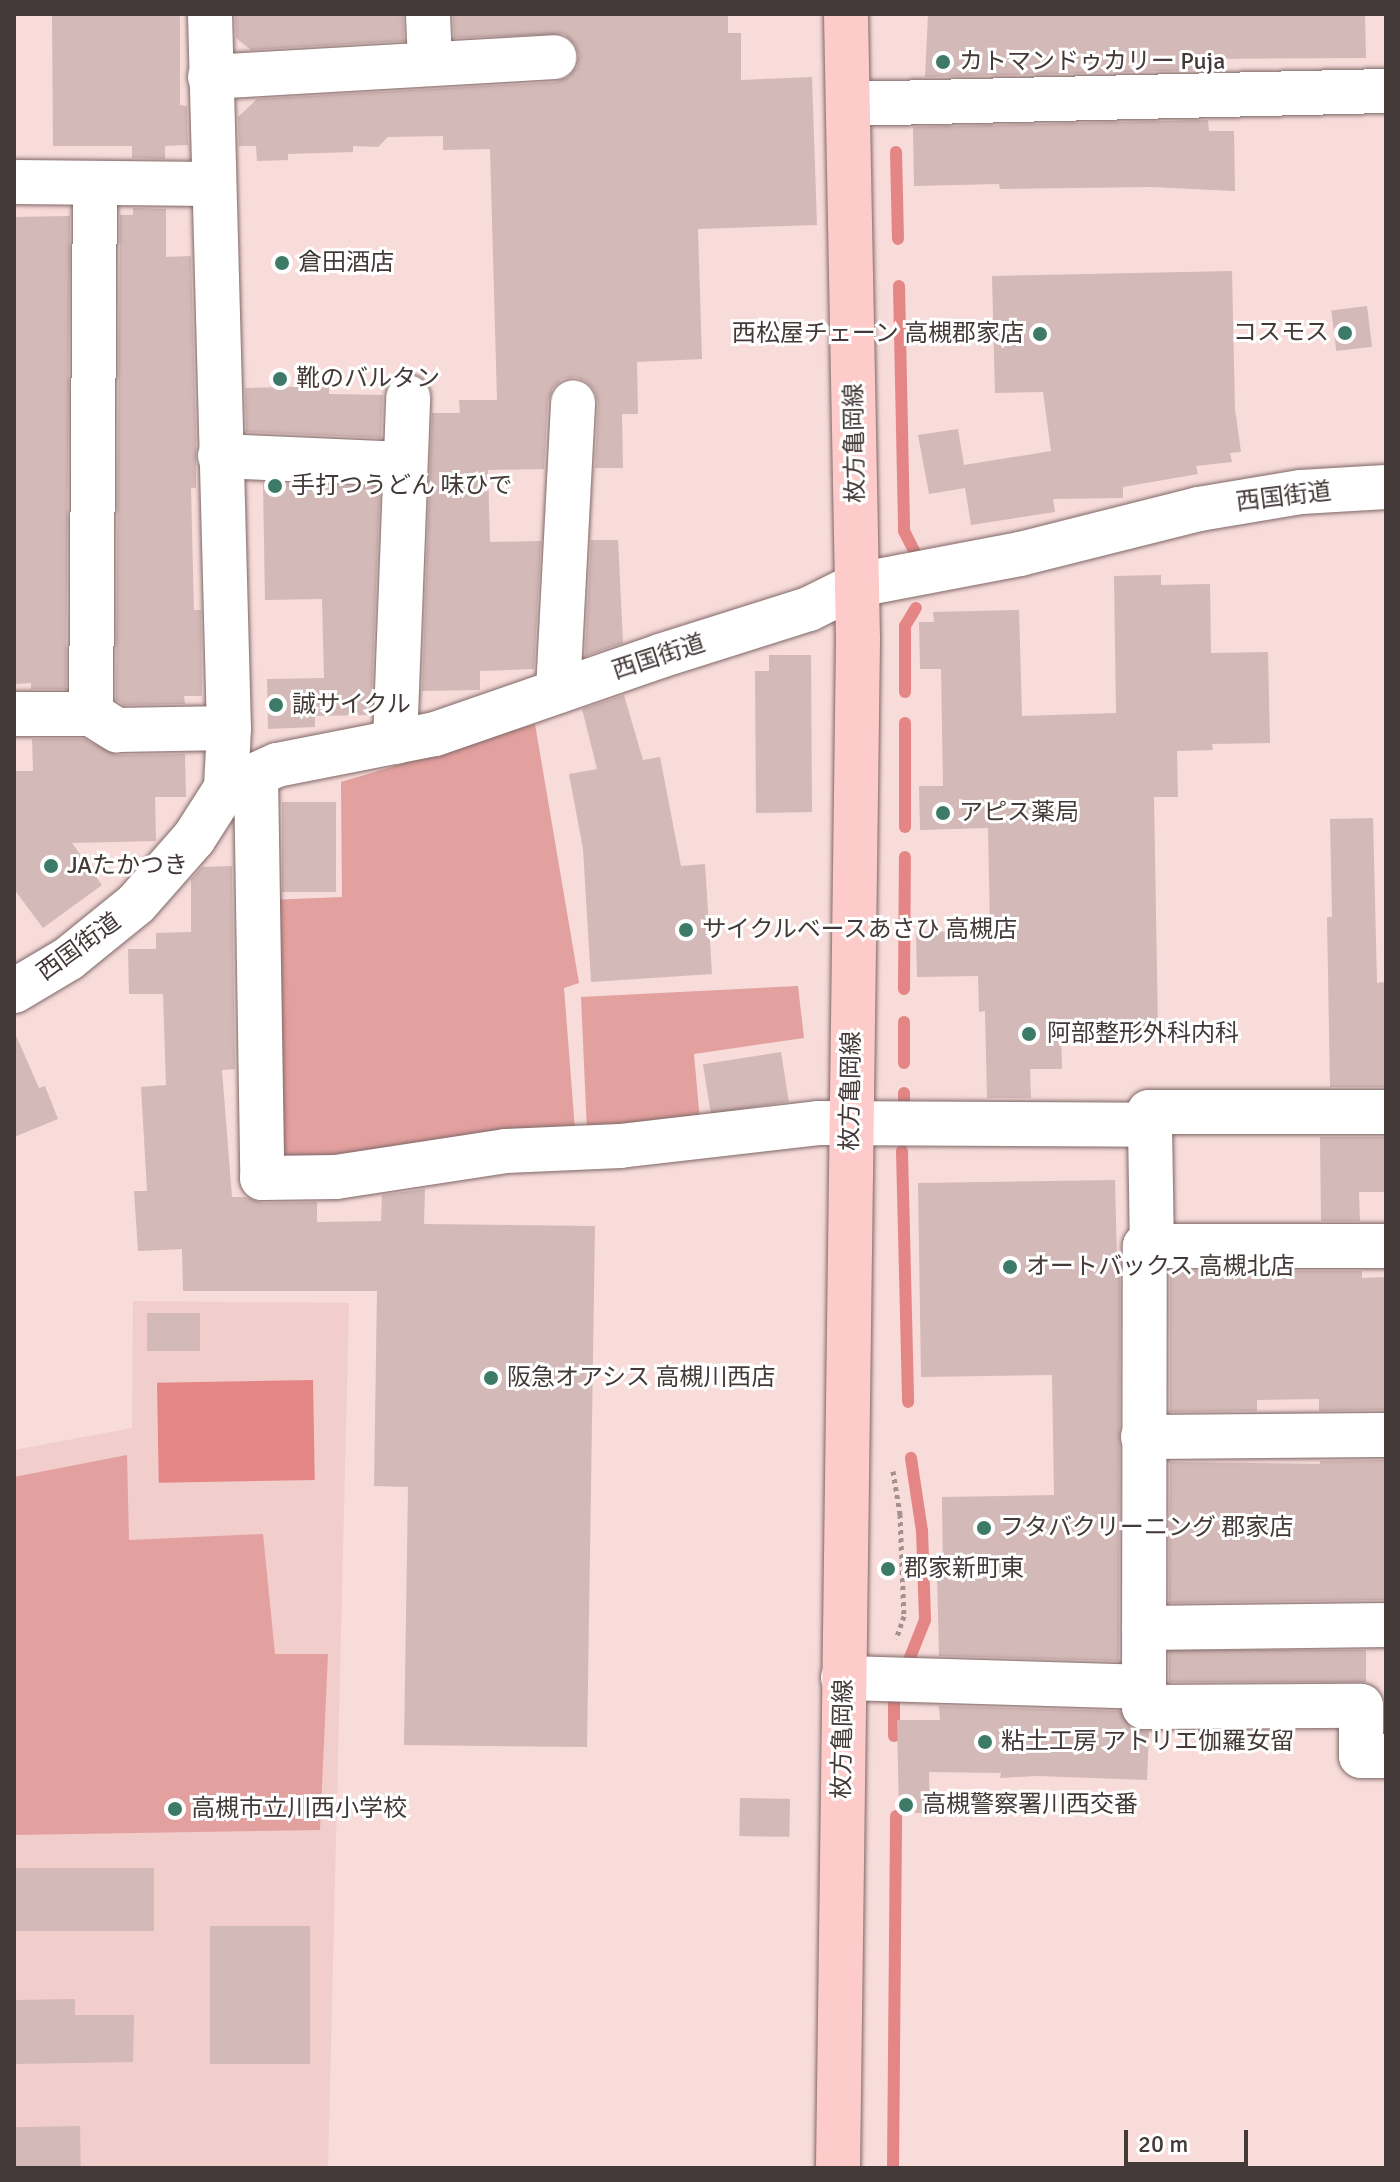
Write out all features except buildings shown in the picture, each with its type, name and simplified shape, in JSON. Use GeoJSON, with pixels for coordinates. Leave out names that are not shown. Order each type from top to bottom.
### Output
{"type":"FeatureCollection","features":[{"type":"Feature","properties":{"kind":"main road","name":"枚方亀岡線"},"geometry":{"type":"LineString","coordinates":[[838,2168],[857,585],[846,14]]}},
{"type":"Feature","properties":{"kind":"street"},"geometry":{"type":"LineString","coordinates":[[210,14],[229,728],[241,782],[262,1178],[336,1177],[506,1151],[620,1146],[818,1123],[1150,1125]]}},
{"type":"Feature","properties":{"kind":"street"},"geometry":{"type":"LineString","coordinates":[[428,14],[430,64]]}},
{"type":"Feature","properties":{"kind":"street"},"geometry":{"type":"LineString","coordinates":[[210,77],[554,57]]}},
{"type":"Feature","properties":{"kind":"street"},"geometry":{"type":"LineString","coordinates":[[849,104],[1386,91]]}},
{"type":"Feature","properties":{"kind":"street"},"geometry":{"type":"LineString","coordinates":[[14,182],[213,184]]}},
{"type":"Feature","properties":{"kind":"street"},"geometry":{"type":"LineString","coordinates":[[91,714],[95,184]]}},
{"type":"Feature","properties":{"kind":"street"},"geometry":{"type":"LineString","coordinates":[[395,742],[408,397]]}},
{"type":"Feature","properties":{"kind":"street"},"geometry":{"type":"LineString","coordinates":[[558,691],[573,402]]}},
{"type":"Feature","properties":{"kind":"street"},"geometry":{"type":"LineString","coordinates":[[220,456],[405,464]]}},
{"type":"Feature","properties":{"kind":"street","name":"西国街道"},"geometry":{"type":"LineString","coordinates":[[14,991],[68,959],[136,904],[241,782],[277,765],[435,734],[809,609],[857,585],[1020,554],[1199,509],[1301,492],[1386,487]]}},
{"type":"Feature","properties":{"kind":"street"},"geometry":{"type":"LineString","coordinates":[[14,714],[91,714],[117,730],[229,728]]}},
{"type":"Feature","properties":{"kind":"street"},"geometry":{"type":"LineString","coordinates":[[1152,1247],[1149,1112],[1386,1112]]}},
{"type":"Feature","properties":{"kind":"street"},"geometry":{"type":"LineString","coordinates":[[1386,1246],[1145,1246],[1143,1437],[1144,1707],[1361,1706],[1361,1756],[1386,1756]]}},
{"type":"Feature","properties":{"kind":"street"},"geometry":{"type":"LineString","coordinates":[[1143,1437],[1386,1435]]}},
{"type":"Feature","properties":{"kind":"street"},"geometry":{"type":"LineString","coordinates":[[1144,1628],[1386,1625]]}},
{"type":"Feature","properties":{"kind":"street"},"geometry":{"type":"LineString","coordinates":[[843,1678],[1144,1687]]}},
{"type":"Feature","properties":{"kind":"shaded area"},"geometry":{"type":"Polygon","coordinates":[[[535,724],[579,983],[564,988],[575,1130],[275,1167],[269,900],[342,897],[341,782],[535,724]]]}},
{"type":"Feature","properties":{"kind":"shaded area"},"geometry":{"type":"Polygon","coordinates":[[[798,986],[804,1038],[694,1054],[700,1121],[587,1131],[581,997],[798,986]]]}},
{"type":"Feature","properties":{"kind":"shaded area","name":"高槻市立川西小学校"},"geometry":{"type":"Polygon","coordinates":[[[133,1301],[349,1303],[328,2168],[14,2168],[14,1450],[132,1428],[133,1301]]]}},
{"type":"Feature","properties":{"kind":"shaded area"},"geometry":{"type":"Polygon","coordinates":[[[313,1380],[315,1480],[159,1483],[157,1383],[313,1380]]]}},
{"type":"Feature","properties":{"kind":"shaded area"},"geometry":{"type":"Polygon","coordinates":[[[127,1455],[129,1540],[263,1534],[275,1654],[328,1654],[320,1830],[14,1835],[14,1477],[127,1455]]]}},
{"type":"Feature","properties":{"kind":"waterway"},"geometry":{"type":"LineString","coordinates":[[896,152],[898,239]]}},
{"type":"Feature","properties":{"kind":"waterway"},"geometry":{"type":"LineString","coordinates":[[899,286],[904,531],[915,553]]}},
{"type":"Feature","properties":{"kind":"waterway"},"geometry":{"type":"LineString","coordinates":[[905,692],[905,626],[916,608]]}},
{"type":"Feature","properties":{"kind":"waterway"},"geometry":{"type":"LineString","coordinates":[[905,723],[905,827]]}},
{"type":"Feature","properties":{"kind":"waterway"},"geometry":{"type":"LineString","coordinates":[[904,989],[905,857]]}},
{"type":"Feature","properties":{"kind":"waterway"},"geometry":{"type":"LineString","coordinates":[[904,1022],[904,1063]]}},
{"type":"Feature","properties":{"kind":"waterway"},"geometry":{"type":"LineString","coordinates":[[904,1093],[904,1102]]}},
{"type":"Feature","properties":{"kind":"waterway"},"geometry":{"type":"LineString","coordinates":[[902,1151],[908,1402]]}},
{"type":"Feature","properties":{"kind":"waterway"},"geometry":{"type":"LineString","coordinates":[[909,1660],[925,1620],[922,1531],[911,1458]]}},
{"type":"Feature","properties":{"kind":"waterway"},"geometry":{"type":"LineString","coordinates":[[894,1695],[894,1736]]}},
{"type":"Feature","properties":{"kind":"waterway"},"geometry":{"type":"LineString","coordinates":[[893,2168],[896,1816]]}},
{"type":"Feature","properties":{"kind":"place","name":"カトマンドゥカリー Puja"},"geometry":{"type":"Point","coordinates":[943,62]}},
{"type":"Feature","properties":{"kind":"place","name":"倉田酒店"},"geometry":{"type":"Point","coordinates":[282,263]}},
{"type":"Feature","properties":{"kind":"place","name":"コスモス"},"geometry":{"type":"Point","coordinates":[1345,333]}},
{"type":"Feature","properties":{"kind":"place","name":"西松屋チェーン 高槻郡家店"},"geometry":{"type":"Point","coordinates":[1040,334]}},
{"type":"Feature","properties":{"kind":"place","name":"靴のバルタン"},"geometry":{"type":"Point","coordinates":[280,379]}},
{"type":"Feature","properties":{"kind":"place","name":"手打つうどん 味ひで"},"geometry":{"type":"Point","coordinates":[275,486]}},
{"type":"Feature","properties":{"kind":"place","name":"誠サイクル"},"geometry":{"type":"Point","coordinates":[276,705]}},
{"type":"Feature","properties":{"kind":"place","name":"アピス薬局"},"geometry":{"type":"Point","coordinates":[943,813]}},
{"type":"Feature","properties":{"kind":"place","name":"JAたかつき"},"geometry":{"type":"Point","coordinates":[51,866]}},
{"type":"Feature","properties":{"kind":"place","name":"サイクルベースあさひ 高槻店"},"geometry":{"type":"Point","coordinates":[686,930]}},
{"type":"Feature","properties":{"kind":"place","name":"阿部整形外科内科"},"geometry":{"type":"Point","coordinates":[1029,1034]}},
{"type":"Feature","properties":{"kind":"place","name":"オートバックス 高槻北店"},"geometry":{"type":"Point","coordinates":[1010,1267]}},
{"type":"Feature","properties":{"kind":"place","name":"阪急オアシス 高槻川西店"},"geometry":{"type":"Point","coordinates":[491,1378]}},
{"type":"Feature","properties":{"kind":"place","name":"フタバクリーニング 郡家店"},"geometry":{"type":"Point","coordinates":[984,1528]}},
{"type":"Feature","properties":{"kind":"place","name":"郡家新町東"},"geometry":{"type":"Point","coordinates":[888,1569]}},
{"type":"Feature","properties":{"kind":"place","name":"粘土工房 アトリエ伽羅女留"},"geometry":{"type":"Point","coordinates":[985,1742]}},
{"type":"Feature","properties":{"kind":"place","name":"高槻警察署川西交番"},"geometry":{"type":"Point","coordinates":[906,1805]}},
{"type":"Feature","properties":{"kind":"place","name":"高槻市立川西小学校"},"geometry":{"type":"Point","coordinates":[175,1809]}}]}
